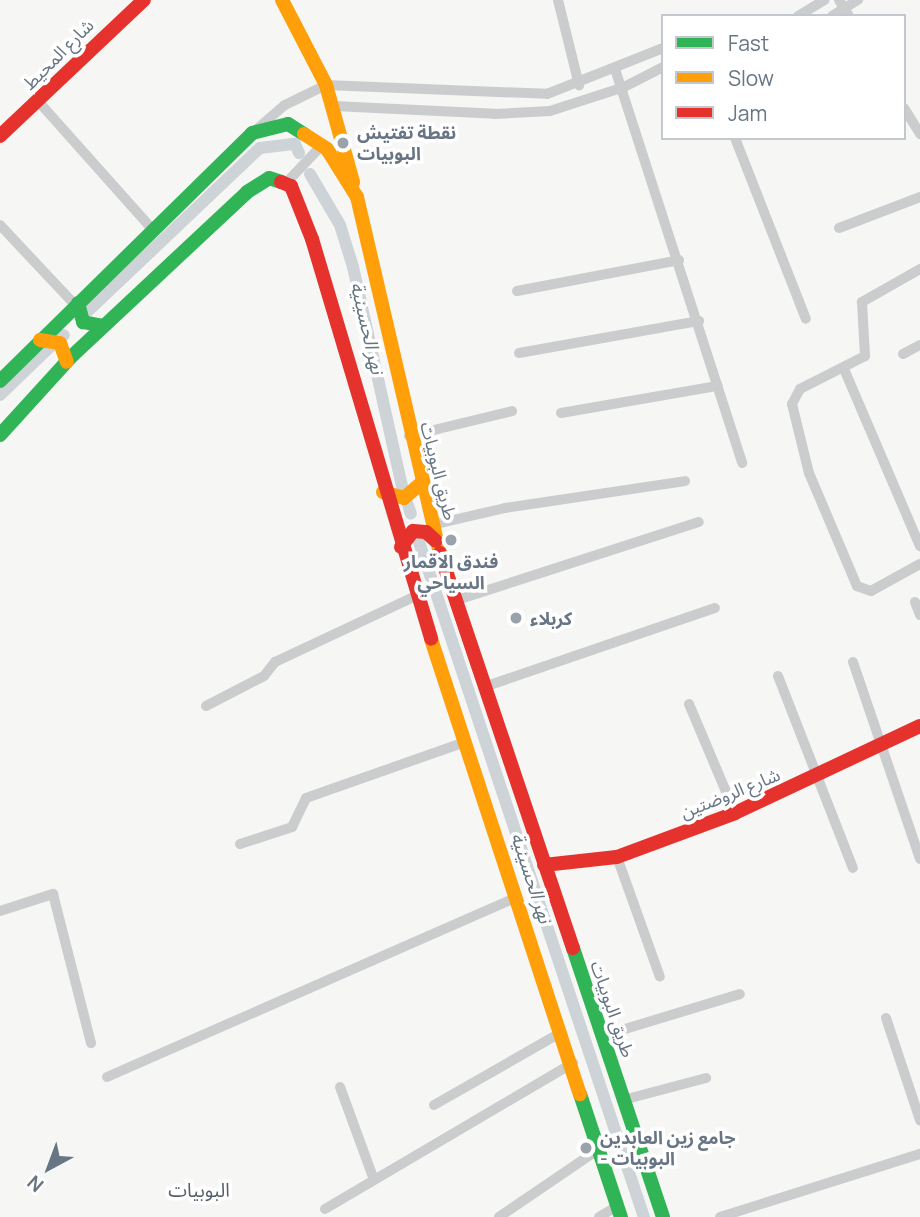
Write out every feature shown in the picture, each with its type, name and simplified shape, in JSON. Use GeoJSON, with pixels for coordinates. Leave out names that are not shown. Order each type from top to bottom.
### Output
{"type":"FeatureCollection","features":[{"type":"Feature","properties":{"kind":"main road","name":"شارع المحيط"},"geometry":{"type":"LineString","coordinates":[[0,136],[7,125],[38,101],[144,0]]}},
{"type":"Feature","properties":{"kind":"main road"},"geometry":{"type":"LineString","coordinates":[[282,0],[334,106],[357,197]]}},
{"type":"Feature","properties":{"kind":"main road","name":"طريق البوبيات"},"geometry":{"type":"LineString","coordinates":[[252,133],[288,124],[323,144],[357,197],[409,436],[436,541],[663,1217]]}},
{"type":"Feature","properties":{"kind":"main road"},"geometry":{"type":"LineString","coordinates":[[0,381],[252,133]]}},
{"type":"Feature","properties":{"kind":"main road"},"geometry":{"type":"LineString","coordinates":[[0,435],[103,326],[247,192],[269,178],[287,182],[312,239],[383,492],[462,743],[573,1063],[619,1211]]}},
{"type":"Feature","properties":{"kind":"main road"},"geometry":{"type":"LineString","coordinates":[[77,304],[83,322],[103,326]]}},
{"type":"Feature","properties":{"kind":"main road"},"geometry":{"type":"LineString","coordinates":[[40,340],[60,343],[67,362]]}},
{"type":"Feature","properties":{"kind":"main road"},"geometry":{"type":"LineString","coordinates":[[383,492],[404,498],[421,483]]}},
{"type":"Feature","properties":{"kind":"main road"},"geometry":{"type":"LineString","coordinates":[[401,547],[412,531],[426,531],[436,541]]}},
{"type":"Feature","properties":{"kind":"main road","name":"شارع الروضتين"},"geometry":{"type":"LineString","coordinates":[[544,865],[617,857],[735,813],[881,747],[920,726]]}},
{"type":"Feature","properties":{"kind":"street"},"geometry":{"type":"LineString","coordinates":[[558,0],[579,85]]}},
{"type":"Feature","properties":{"kind":"street"},"geometry":{"type":"LineString","coordinates":[[801,14],[825,0]]}},
{"type":"Feature","properties":{"kind":"street"},"geometry":{"type":"LineString","coordinates":[[844,8],[858,0]]}},
{"type":"Feature","properties":{"kind":"street"},"geometry":{"type":"LineString","coordinates":[[252,133],[285,105],[326,85],[517,97],[579,85],[661,49]]}},
{"type":"Feature","properties":{"kind":"street"},"geometry":{"type":"LineString","coordinates":[[334,106],[521,114],[624,87],[661,68]]}},
{"type":"Feature","properties":{"kind":"street"},"geometry":{"type":"LineString","coordinates":[[615,69],[624,87],[699,321],[741,463]]}},
{"type":"Feature","properties":{"kind":"street"},"geometry":{"type":"LineString","coordinates":[[38,101],[153,230]]}},
{"type":"Feature","properties":{"kind":"street"},"geometry":{"type":"LineString","coordinates":[[906,111],[920,134]]}},
{"type":"Feature","properties":{"kind":"street"},"geometry":{"type":"LineString","coordinates":[[736,140],[806,319]]}},
{"type":"Feature","properties":{"kind":"street"},"geometry":{"type":"LineString","coordinates":[[287,182],[323,144]]}},
{"type":"Feature","properties":{"kind":"street"},"geometry":{"type":"LineString","coordinates":[[839,228],[920,197]]}},
{"type":"Feature","properties":{"kind":"street"},"geometry":{"type":"LineString","coordinates":[[0,225],[77,304]]}},
{"type":"Feature","properties":{"kind":"street"},"geometry":{"type":"LineString","coordinates":[[517,291],[679,260]]}},
{"type":"Feature","properties":{"kind":"street"},"geometry":{"type":"LineString","coordinates":[[920,269],[862,302],[859,318],[868,350],[844,369],[800,389],[792,399],[817,494],[861,590],[870,592],[920,564]]}},
{"type":"Feature","properties":{"kind":"street"},"geometry":{"type":"LineString","coordinates":[[519,353],[699,321]]}},
{"type":"Feature","properties":{"kind":"street"},"geometry":{"type":"LineString","coordinates":[[903,354],[920,345]]}},
{"type":"Feature","properties":{"kind":"street"},"geometry":{"type":"LineString","coordinates":[[844,369],[920,547]]}},
{"type":"Feature","properties":{"kind":"street"},"geometry":{"type":"LineString","coordinates":[[561,413],[718,386]]}},
{"type":"Feature","properties":{"kind":"street"},"geometry":{"type":"LineString","coordinates":[[409,436],[512,411]]}},
{"type":"Feature","properties":{"kind":"street"},"geometry":{"type":"LineString","coordinates":[[432,525],[505,508],[685,481]]}},
{"type":"Feature","properties":{"kind":"street"},"geometry":{"type":"LineString","coordinates":[[457,600],[699,522]]}},
{"type":"Feature","properties":{"kind":"street"},"geometry":{"type":"LineString","coordinates":[[206,706],[264,676],[275,662],[416,596]]}},
{"type":"Feature","properties":{"kind":"street"},"geometry":{"type":"LineString","coordinates":[[915,602],[920,615]]}},
{"type":"Feature","properties":{"kind":"street"},"geometry":{"type":"LineString","coordinates":[[484,687],[715,608]]}},
{"type":"Feature","properties":{"kind":"street"},"geometry":{"type":"LineString","coordinates":[[853,662],[920,859]]}},
{"type":"Feature","properties":{"kind":"street"},"geometry":{"type":"LineString","coordinates":[[778,676],[853,868]]}},
{"type":"Feature","properties":{"kind":"street"},"geometry":{"type":"LineString","coordinates":[[690,704],[735,813]]}},
{"type":"Feature","properties":{"kind":"street"},"geometry":{"type":"LineString","coordinates":[[240,845],[292,827],[306,798],[462,743]]}},
{"type":"Feature","properties":{"kind":"street"},"geometry":{"type":"LineString","coordinates":[[617,857],[660,976]]}},
{"type":"Feature","properties":{"kind":"street"},"geometry":{"type":"LineString","coordinates":[[0,911],[53,894],[90,1042]]}},
{"type":"Feature","properties":{"kind":"street"},"geometry":{"type":"LineString","coordinates":[[107,1077],[514,898]]}},
{"type":"Feature","properties":{"kind":"street"},"geometry":{"type":"LineString","coordinates":[[602,1035],[740,994]]}},
{"type":"Feature","properties":{"kind":"street"},"geometry":{"type":"LineString","coordinates":[[886,1018],[920,1120]]}},
{"type":"Feature","properties":{"kind":"street"},"geometry":{"type":"LineString","coordinates":[[434,1105],[562,1032]]}},
{"type":"Feature","properties":{"kind":"street"},"geometry":{"type":"LineString","coordinates":[[325,1209],[373,1177],[573,1063]]}},
{"type":"Feature","properties":{"kind":"street"},"geometry":{"type":"LineString","coordinates":[[623,1100],[706,1078]]}},
{"type":"Feature","properties":{"kind":"street"},"geometry":{"type":"LineString","coordinates":[[340,1087],[373,1177]]}},
{"type":"Feature","properties":{"kind":"street"},"geometry":{"type":"LineString","coordinates":[[499,1217],[599,1149]]}},
{"type":"Feature","properties":{"kind":"street"},"geometry":{"type":"LineString","coordinates":[[720,1217],[920,1154]]}},
{"type":"Feature","properties":{"kind":"street"},"geometry":{"type":"LineString","coordinates":[[599,1217],[619,1211]]}},
{"type":"Feature","properties":{"kind":"waterway","name":"نهر الحسينية"},"geometry":{"type":"LineString","coordinates":[[88,311],[260,148],[295,144],[299,153]]}},
{"type":"Feature","properties":{"kind":"waterway","name":"نهر الحسينية"},"geometry":{"type":"LineString","coordinates":[[310,174],[340,225],[353,267],[403,491]]}},
{"type":"Feature","properties":{"kind":"waterway","name":"نهر الحسينية"},"geometry":{"type":"LineString","coordinates":[[0,395],[51,346]]}},
{"type":"Feature","properties":{"kind":"waterway","name":"نهر الحسينية"},"geometry":{"type":"LineString","coordinates":[[408,505],[411,514]]}},
{"type":"Feature","properties":{"kind":"waterway","name":"نهر الحسينية"},"geometry":{"type":"LineString","coordinates":[[418,539],[644,1217]]}},
{"type":"Feature","properties":{"kind":"traffic: fast"},"geometry":{"type":"LineString","coordinates":[[0,381],[252,133],[288,124],[304,134]]}},
{"type":"Feature","properties":{"kind":"traffic: fast"},"geometry":{"type":"LineString","coordinates":[[0,435],[72,356],[247,192],[269,178],[281,182]]}},
{"type":"Feature","properties":{"kind":"traffic: fast"},"geometry":{"type":"LineString","coordinates":[[78,303],[83,322],[103,326]]}},
{"type":"Feature","properties":{"kind":"traffic: fast"},"geometry":{"type":"LineString","coordinates":[[573,948],[663,1217]]}},
{"type":"Feature","properties":{"kind":"traffic: fast"},"geometry":{"type":"LineString","coordinates":[[580,1094],[621,1217]]}},
{"type":"Feature","properties":{"kind":"traffic: slow"},"geometry":{"type":"LineString","coordinates":[[282,0],[326,85],[353,182]]}},
{"type":"Feature","properties":{"kind":"traffic: slow"},"geometry":{"type":"LineString","coordinates":[[304,134],[327,149],[357,197],[440,553]]}},
{"type":"Feature","properties":{"kind":"traffic: slow"},"geometry":{"type":"LineString","coordinates":[[40,340],[60,343],[67,362]]}},
{"type":"Feature","properties":{"kind":"traffic: slow"},"geometry":{"type":"LineString","coordinates":[[383,492],[404,498],[421,483]]}},
{"type":"Feature","properties":{"kind":"traffic: slow"},"geometry":{"type":"LineString","coordinates":[[431,639],[580,1094]]}},
{"type":"Feature","properties":{"kind":"traffic: jam"},"geometry":{"type":"LineString","coordinates":[[0,136],[144,0]]}},
{"type":"Feature","properties":{"kind":"traffic: jam"},"geometry":{"type":"LineString","coordinates":[[281,182],[291,186],[312,239],[431,639]]}},
{"type":"Feature","properties":{"kind":"traffic: jam"},"geometry":{"type":"LineString","coordinates":[[401,547],[413,531],[426,532],[436,541]]}},
{"type":"Feature","properties":{"kind":"traffic: jam"},"geometry":{"type":"LineString","coordinates":[[440,553],[573,948]]}},
{"type":"Feature","properties":{"kind":"traffic: jam"},"geometry":{"type":"LineString","coordinates":[[544,865],[617,857],[735,813],[920,726]]}},
{"type":"Feature","properties":{"kind":"place","name":"نقطة تفتيش البوبيات"},"geometry":{"type":"Point","coordinates":[343,143]}},
{"type":"Feature","properties":{"kind":"place","name":"فندق الاقمار السياحي"},"geometry":{"type":"Point","coordinates":[451,540]}},
{"type":"Feature","properties":{"kind":"place","name":"كربلاء"},"geometry":{"type":"Point","coordinates":[516,618]}},
{"type":"Feature","properties":{"kind":"place","name":"جامع زين العابدين - البوبيات"},"geometry":{"type":"Point","coordinates":[586,1148]}},
{"type":"Feature","properties":{"kind":"district","name":"البوبيات"},"geometry":{"type":"Point","coordinates":[199,1191]}}]}
